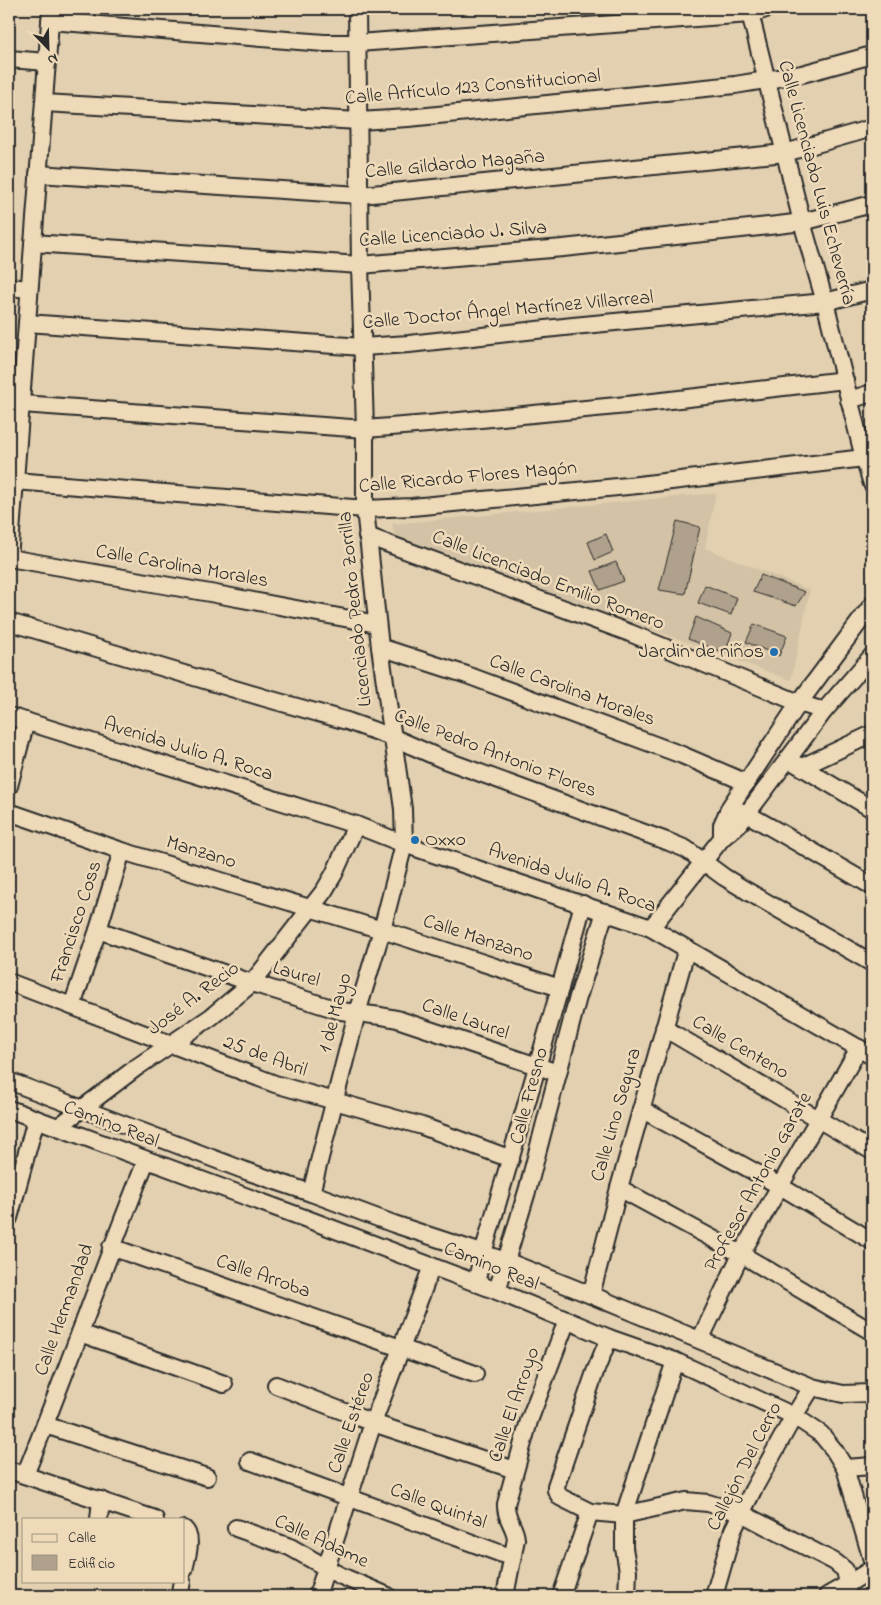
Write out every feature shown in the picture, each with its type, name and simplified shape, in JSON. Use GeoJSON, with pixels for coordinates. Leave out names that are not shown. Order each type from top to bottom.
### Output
{"type":"FeatureCollection","features":[{"type":"Feature","properties":{"kind":"street","name":"Licenciado Pedro Zorrilla"},"geometry":{"type":"LineString","coordinates":[[358,9],[359,195],[365,429],[365,509],[377,624],[403,809],[404,844]]}},
{"type":"Feature","properties":{"kind":"street"},"geometry":{"type":"LineString","coordinates":[[9,558],[51,15],[324,43],[358,43],[766,9]]}},
{"type":"Feature","properties":{"kind":"street","name":"Calle Licenciado Luis Echeverría"},"geometry":{"type":"LineString","coordinates":[[750,11],[802,222],[825,302],[872,484]]}},
{"type":"Feature","properties":{"kind":"street","name":"Calle Artículo 123 Constitucional"},"geometry":{"type":"LineString","coordinates":[[44,103],[359,121],[408,118],[766,81],[802,74],[872,55]]}},
{"type":"Feature","properties":{"kind":"street"},"geometry":{"type":"LineString","coordinates":[[9,59],[47,62]]}},
{"type":"Feature","properties":{"kind":"street","name":"Calle Gildardo Magaña"},"geometry":{"type":"LineString","coordinates":[[38,174],[359,195],[785,153],[872,128]]}},
{"type":"Feature","properties":{"kind":"street","name":"Calle Licenciado J. Silva"},"geometry":{"type":"LineString","coordinates":[[34,243],[360,265],[562,248],[802,222],[872,204]]}},
{"type":"Feature","properties":{"kind":"street"},"geometry":{"type":"LineString","coordinates":[[9,287],[29,289]]}},
{"type":"Feature","properties":{"kind":"street","name":"Calle Doctor Ángel Martínez Villarreal"},"geometry":{"type":"LineString","coordinates":[[26,322],[362,347],[409,344],[825,302],[872,290]]}},
{"type":"Feature","properties":{"kind":"street"},"geometry":{"type":"LineString","coordinates":[[22,404],[365,429],[627,404],[845,380]]}},
{"type":"Feature","properties":{"kind":"street"},"geometry":{"type":"LineString","coordinates":[[849,400],[872,393]]}},
{"type":"Feature","properties":{"kind":"street","name":"Calle Ricardo Flores Magón"},"geometry":{"type":"LineString","coordinates":[[15,480],[365,509],[412,507],[628,486],[864,458]]}},
{"type":"Feature","properties":{"kind":"street","name":"Calle Licenciado Emilio Romero"},"geometry":{"type":"LineString","coordinates":[[367,536],[630,633],[800,703],[824,711]]}},
{"type":"Feature","properties":{"kind":"street","name":"Calle Carolina Morales"},"geometry":{"type":"LineString","coordinates":[[9,558],[377,624]]}},
{"type":"Feature","properties":{"kind":"street"},"geometry":{"type":"LineString","coordinates":[[722,838],[722,825],[730,807],[800,703],[872,605]]}},
{"type":"Feature","properties":{"kind":"street","name":"Calle Pedro Antonio Flores"},"geometry":{"type":"LineString","coordinates":[[9,622],[348,721],[442,759],[669,842],[686,849],[724,877],[872,963]]}},
{"type":"Feature","properties":{"kind":"street","name":"Calle Carolina Morales"},"geometry":{"type":"LineString","coordinates":[[380,647],[467,675],[682,754],[747,783]]}},
{"type":"Feature","properties":{"kind":"street"},"geometry":{"type":"LineString","coordinates":[[651,928],[722,838],[740,823],[824,711],[872,656]]}},
{"type":"Feature","properties":{"kind":"street","name":"Avenida Julio A. Roca"},"geometry":{"type":"LineString","coordinates":[[9,716],[356,825],[404,844],[651,928],[866,1052]]}},
{"type":"Feature","properties":{"kind":"street"},"geometry":{"type":"LineString","coordinates":[[9,786],[26,721]]}},
{"type":"Feature","properties":{"kind":"street"},"geometry":{"type":"LineString","coordinates":[[802,767],[872,734]]}},
{"type":"Feature","properties":{"kind":"street"},"geometry":{"type":"LineString","coordinates":[[788,759],[872,809]]}},
{"type":"Feature","properties":{"kind":"street"},"geometry":{"type":"LineString","coordinates":[[730,807],[747,814],[872,886]]}},
{"type":"Feature","properties":{"kind":"street","name":"Manzano"},"geometry":{"type":"LineString","coordinates":[[9,812],[122,852],[382,930]]}},
{"type":"Feature","properties":{"kind":"street","name":"José A. Recio"},"geometry":{"type":"LineString","coordinates":[[58,1127],[138,1067],[211,1017],[252,983],[324,891],[334,874],[356,825]]}},
{"type":"Feature","properties":{"kind":"street","name":"1 de Mayo"},"geometry":{"type":"LineString","coordinates":[[311,1193],[357,1013],[382,930],[404,844]]}},
{"type":"Feature","properties":{"kind":"street","name":"Francisco Coss"},"geometry":{"type":"LineString","coordinates":[[72,1006],[122,852]]}},
{"type":"Feature","properties":{"kind":"street","name":"Calle Fresno"},"geometry":{"type":"LineString","coordinates":[[476,1283],[583,904]]}},
{"type":"Feature","properties":{"kind":"street","name":"Calle Fresno"},"geometry":{"type":"LineString","coordinates":[[497,1291],[528,1188],[578,997],[605,912]]}},
{"type":"Feature","properties":{"kind":"street","name":"Laurel"},"geometry":{"type":"LineString","coordinates":[[98,930],[252,983],[341,1011],[357,1013]]}},
{"type":"Feature","properties":{"kind":"street","name":"Calle Manzano"},"geometry":{"type":"LineString","coordinates":[[382,930],[560,988]]}},
{"type":"Feature","properties":{"kind":"street","name":"Calle Lino Segura"},"geometry":{"type":"LineString","coordinates":[[591,1295],[619,1188],[687,948]]}},
{"type":"Feature","properties":{"kind":"street","name":"25 de Abril"},"geometry":{"type":"LineString","coordinates":[[9,982],[275,1084],[422,1126],[511,1159]]}},
{"type":"Feature","properties":{"kind":"street","name":"Calle Laurel"},"geometry":{"type":"LineString","coordinates":[[357,1013],[397,1019],[558,1073]]}},
{"type":"Feature","properties":{"kind":"street","name":"Calle Centeno"},"geometry":{"type":"LineString","coordinates":[[664,1028],[872,1151]]}},
{"type":"Feature","properties":{"kind":"street","name":"Profesor Antonio Garate"},"geometry":{"type":"LineString","coordinates":[[700,1340],[741,1254],[818,1118],[866,1052]]}},
{"type":"Feature","properties":{"kind":"street","name":"Camino Real"},"geometry":{"type":"LineString","coordinates":[[9,1081],[207,1157],[394,1224],[506,1261],[812,1388],[843,1394],[872,1393]]}},
{"type":"Feature","properties":{"kind":"street","name":"Camino Real"},"geometry":{"type":"LineString","coordinates":[[9,1109],[307,1218],[497,1291],[609,1338],[675,1361],[794,1416],[822,1434],[844,1468],[872,1560]]}},
{"type":"Feature","properties":{"kind":"street"},"geometry":{"type":"LineString","coordinates":[[642,1109],[780,1186],[872,1242]]}},
{"type":"Feature","properties":{"kind":"street"},"geometry":{"type":"LineString","coordinates":[[9,1218],[36,1119]]}},
{"type":"Feature","properties":{"kind":"street","name":"Calle Hermandad"},"geometry":{"type":"LineString","coordinates":[[25,1475],[146,1160]]}},
{"type":"Feature","properties":{"kind":"street"},"geometry":{"type":"LineString","coordinates":[[619,1188],[741,1254],[872,1332]]}},
{"type":"Feature","properties":{"kind":"street","name":"Calle Arroba"},"geometry":{"type":"LineString","coordinates":[[111,1247],[475,1374]]}},
{"type":"Feature","properties":{"kind":"street","name":"Calle Estéreo"},"geometry":{"type":"LineString","coordinates":[[317,1596],[373,1424],[432,1266]]}},
{"type":"Feature","properties":{"kind":"street","name":"Calle El Arroyo"},"geometry":{"type":"LineString","coordinates":[[513,1558],[516,1536],[507,1516],[506,1504],[529,1421],[567,1320]]}},
{"type":"Feature","properties":{"kind":"street"},"geometry":{"type":"LineString","coordinates":[[80,1333],[224,1384]]}},
{"type":"Feature","properties":{"kind":"street"},"geometry":{"type":"LineString","coordinates":[[609,1338],[595,1372],[556,1486],[558,1494],[590,1512],[624,1515],[686,1500],[708,1503],[741,1513],[835,1562],[845,1570],[847,1590]]}},
{"type":"Feature","properties":{"kind":"street"},"geometry":{"type":"LineString","coordinates":[[627,1596],[628,1571],[624,1548],[624,1515],[675,1361]]}},
{"type":"Feature","properties":{"kind":"street"},"geometry":{"type":"LineString","coordinates":[[276,1385],[373,1424],[514,1470]]}},
{"type":"Feature","properties":{"kind":"street","name":"Callejón Del Cerro"},"geometry":{"type":"LineString","coordinates":[[714,1596],[733,1530],[741,1513],[794,1416],[812,1388]]}},
{"type":"Feature","properties":{"kind":"street"},"geometry":{"type":"LineString","coordinates":[[45,1425],[207,1476]]}},
{"type":"Feature","properties":{"kind":"street","name":"Calle Quintal"},"geometry":{"type":"LineString","coordinates":[[250,1460],[513,1558]]}},
{"type":"Feature","properties":{"kind":"street"},"geometry":{"type":"LineString","coordinates":[[844,1468],[872,1466]]}},
{"type":"Feature","properties":{"kind":"street"},"geometry":{"type":"LineString","coordinates":[[9,1470],[152,1518]]}},
{"type":"Feature","properties":{"kind":"street"},"geometry":{"type":"LineString","coordinates":[[100,1518],[101,1500]]}},
{"type":"Feature","properties":{"kind":"street"},"geometry":{"type":"LineString","coordinates":[[561,1596],[590,1512]]}},
{"type":"Feature","properties":{"kind":"street","name":"Calle Adame"},"geometry":{"type":"LineString","coordinates":[[236,1528],[290,1547],[325,1568],[388,1596]]}},
{"type":"Feature","properties":{"kind":"street"},"geometry":{"type":"LineString","coordinates":[[185,1530],[188,1540],[185,1562]]}},
{"type":"Feature","properties":{"kind":"street"},"geometry":{"type":"LineString","coordinates":[[505,1596],[513,1558]]}},
{"type":"Feature","properties":{"kind":"street"},"geometry":{"type":"LineString","coordinates":[[827,1596],[847,1590],[872,1569]]}},
{"type":"Feature","properties":{"kind":"shaded area"},"geometry":{"type":"Polygon","coordinates":[[[716,493],[705,548],[810,590],[791,680],[395,536],[392,524],[716,493]]]}},
{"type":"Feature","properties":{"kind":"building"},"geometry":{"type":"Polygon","coordinates":[[[677,521],[700,527],[685,594],[659,590],[677,521]]]}},
{"type":"Feature","properties":{"kind":"building"},"geometry":{"type":"Polygon","coordinates":[[[606,534],[613,552],[595,560],[588,542],[606,534]]]}},
{"type":"Feature","properties":{"kind":"building"},"geometry":{"type":"Polygon","coordinates":[[[616,562],[624,581],[600,590],[592,571],[616,562]]]}},
{"type":"Feature","properties":{"kind":"building"},"geometry":{"type":"Polygon","coordinates":[[[761,575],[805,592],[796,606],[753,592],[761,575]]]}},
{"type":"Feature","properties":{"kind":"building"},"geometry":{"type":"Polygon","coordinates":[[[705,585],[737,598],[731,615],[698,603],[705,585]]]}},
{"type":"Feature","properties":{"kind":"building"},"geometry":{"type":"Polygon","coordinates":[[[696,617],[732,633],[725,653],[688,639],[696,617]]]}},
{"type":"Feature","properties":{"kind":"building"},"geometry":{"type":"Polygon","coordinates":[[[754,624],[787,636],[779,656],[746,642],[754,624]]]}},
{"type":"Feature","properties":{"kind":"place","name":"Jardin de niños"},"geometry":{"type":"Point","coordinates":[774,652]}},
{"type":"Feature","properties":{"kind":"place","name":"Oxxo"},"geometry":{"type":"Point","coordinates":[415,840]}}]}
